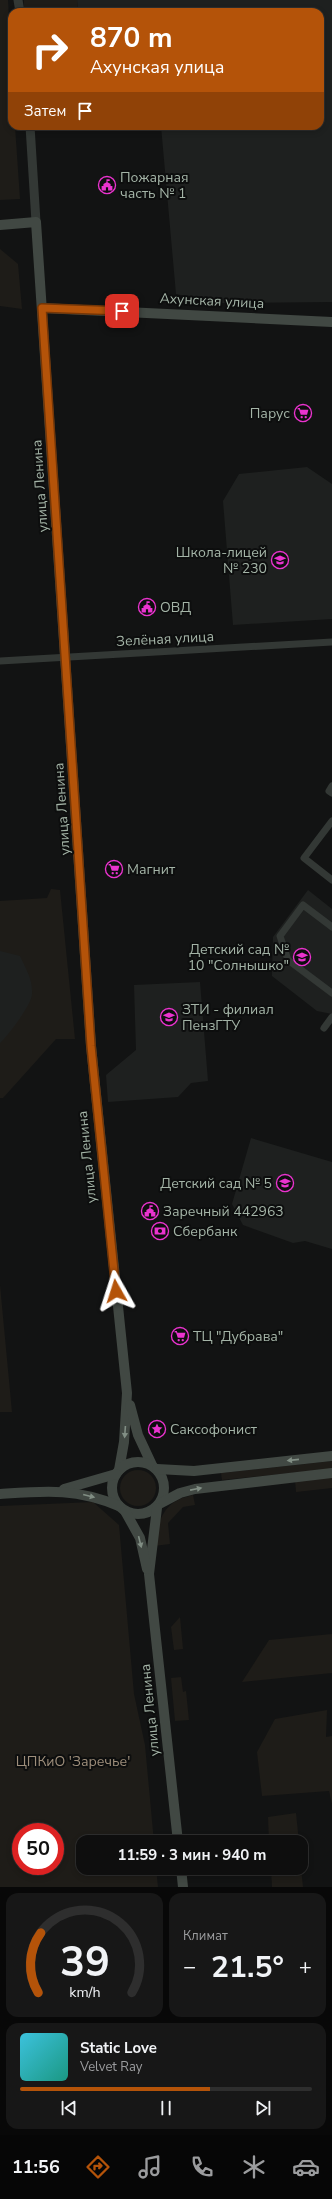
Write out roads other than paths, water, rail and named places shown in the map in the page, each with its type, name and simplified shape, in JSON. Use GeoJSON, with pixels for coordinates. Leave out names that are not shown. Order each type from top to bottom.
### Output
{"type":"FeatureCollection","features":[{"type":"Feature","properties":{"kind":"main road"},"geometry":{"type":"LineString","coordinates":[[0,225],[36,222]]}},
{"type":"Feature","properties":{"kind":"main road","name":"улица Ленина"},"geometry":{"type":"LineString","coordinates":[[36,222],[92,1061],[127,1394],[138,1435],[154,1467]]}},
{"type":"Feature","properties":{"kind":"main road","name":"Ахунская улица"},"geometry":{"type":"LineString","coordinates":[[42,308],[332,322]]}},
{"type":"Feature","properties":{"kind":"main road","name":"улица Ленина"},"geometry":{"type":"LineString","coordinates":[[117,1472],[124,1442],[127,1394]]}},
{"type":"Feature","properties":{"kind":"main road"},"geometry":{"type":"LineString","coordinates":[[58,1491],[117,1472],[135,1462],[154,1467],[194,1471],[332,1456]]}},
{"type":"Feature","properties":{"kind":"main road"},"geometry":{"type":"LineString","coordinates":[[154,1467],[162,1476],[165,1485],[164,1495],[159,1506]]}},
{"type":"Feature","properties":{"kind":"main road"},"geometry":{"type":"LineString","coordinates":[[117,1472],[112,1491],[122,1509]]}},
{"type":"Feature","properties":{"kind":"main road"},"geometry":{"type":"LineString","coordinates":[[0,1494],[58,1491],[88,1496],[142,1515],[180,1493],[196,1489],[332,1473]]}},
{"type":"Feature","properties":{"kind":"main road","name":"улица Ленина"},"geometry":{"type":"LineString","coordinates":[[149,1574],[159,1506]]}},
{"type":"Feature","properties":{"kind":"main road","name":"улица Ленина"},"geometry":{"type":"LineString","coordinates":[[122,1509],[140,1538],[149,1574],[177,1835]]}},
{"type":"Feature","properties":{"kind":"main road"},"geometry":{"type":"LineString","coordinates":[[182,1875],[183,1887]]}},
{"type":"Feature","properties":{"kind":"street"},"geometry":{"type":"LineString","coordinates":[[30,130],[36,222]]}},
{"type":"Feature","properties":{"kind":"street","name":"Зелёная улица"},"geometry":{"type":"LineString","coordinates":[[0,661],[332,642]]}},
{"type":"Feature","properties":{"kind":"street"},"geometry":{"type":"LineString","coordinates":[[332,786],[329,791],[332,793]]}},
{"type":"Feature","properties":{"kind":"street"},"geometry":{"type":"LineString","coordinates":[[332,821],[304,858],[332,880]]}},
{"type":"Feature","properties":{"kind":"street"},"geometry":{"type":"LineString","coordinates":[[332,927],[303,905],[280,936],[288,960],[332,993]]}},
{"type":"Feature","properties":{"kind":"street"},"geometry":{"type":"LineString","coordinates":[[324,1028],[332,1017]]}},
{"type":"Feature","properties":{"kind":"place","name":"Пожарная часть № 1"},"geometry":{"type":"Point","coordinates":[107,185]}},
{"type":"Feature","properties":{"kind":"place","name":"Парус"},"geometry":{"type":"Point","coordinates":[303,413]}},
{"type":"Feature","properties":{"kind":"place","name":"Школа-лицей № 230"},"geometry":{"type":"Point","coordinates":[280,560]}},
{"type":"Feature","properties":{"kind":"place","name":"ОВД"},"geometry":{"type":"Point","coordinates":[147,607]}},
{"type":"Feature","properties":{"kind":"place","name":"Магнит"},"geometry":{"type":"Point","coordinates":[114,869]}},
{"type":"Feature","properties":{"kind":"place","name":"Детский сад № 10 \"Солнышко\""},"geometry":{"type":"Point","coordinates":[302,957]}},
{"type":"Feature","properties":{"kind":"place","name":"ЗТИ - филиал ПензГТУ"},"geometry":{"type":"Point","coordinates":[169,1017]}},
{"type":"Feature","properties":{"kind":"place","name":"Детский сад № 5"},"geometry":{"type":"Point","coordinates":[285,1183]}},
{"type":"Feature","properties":{"kind":"place","name":"Заречный 442963"},"geometry":{"type":"Point","coordinates":[150,1211]}},
{"type":"Feature","properties":{"kind":"place","name":"Сбербанк"},"geometry":{"type":"Point","coordinates":[160,1231]}},
{"type":"Feature","properties":{"kind":"place","name":"ТЦ \"Дубрава\""},"geometry":{"type":"Point","coordinates":[180,1336]}},
{"type":"Feature","properties":{"kind":"place","name":"Саксофонист"},"geometry":{"type":"Point","coordinates":[157,1429]}},
{"type":"Feature","properties":{"kind":"park label","name":"ЦПКиО 'Заречье'"},"geometry":{"type":"Point","coordinates":[73,1761]}}]}
